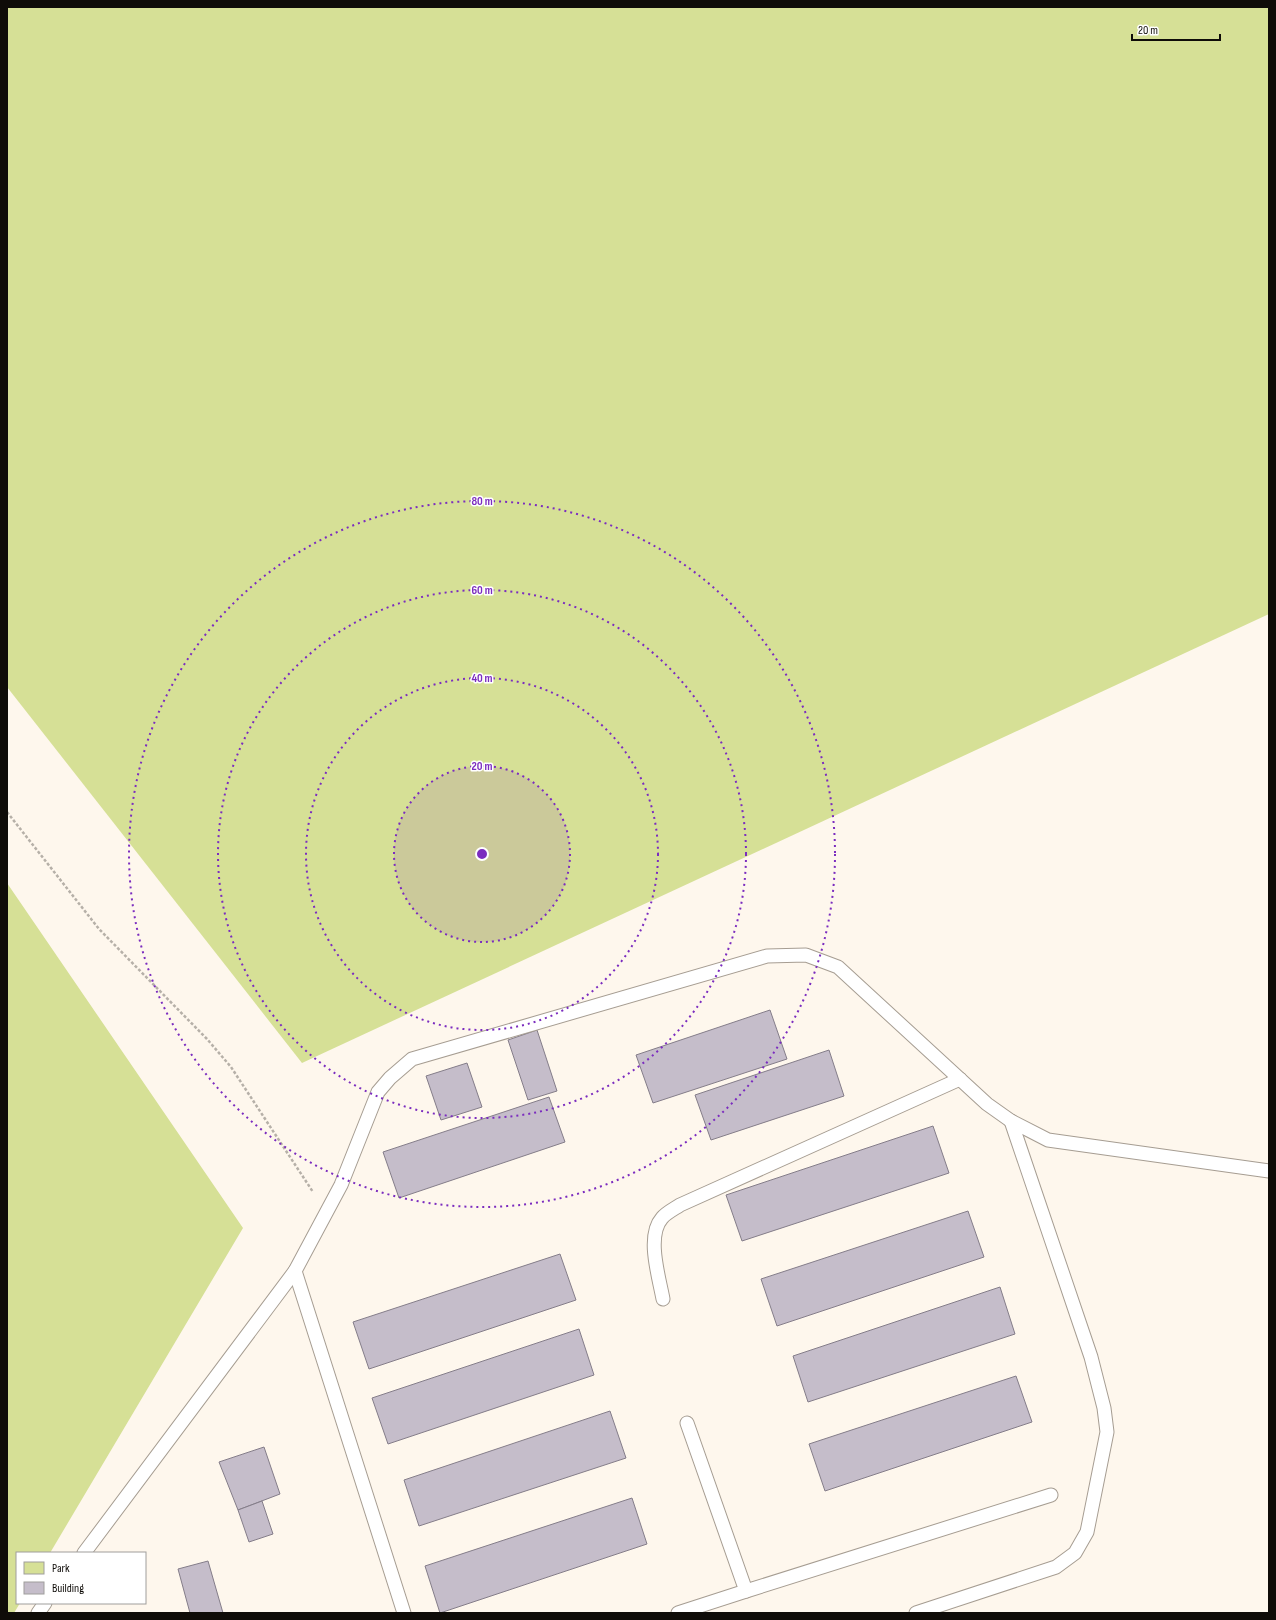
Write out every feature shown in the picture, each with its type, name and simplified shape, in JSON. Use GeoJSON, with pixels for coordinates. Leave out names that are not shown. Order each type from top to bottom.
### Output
{"type":"FeatureCollection","features":[{"type":"Feature","properties":{"kind":"lane"},"geometry":{"type":"LineString","coordinates":[[85,1552],[295,1271],[341,1185],[378,1092],[390,1078],[412,1059],[766,956],[806,955],[838,967],[987,1104],[1011,1121],[1048,1140],[1269,1171]]}},
{"type":"Feature","properties":{"kind":"lane"},"geometry":{"type":"LineString","coordinates":[[663,1298],[654,1247],[655,1232],[661,1218],[680,1205],[960,1079]]}},
{"type":"Feature","properties":{"kind":"lane"},"geometry":{"type":"LineString","coordinates":[[916,1613],[1056,1567],[1075,1553],[1087,1532],[1107,1432],[1104,1408],[1091,1357],[1011,1121]]}},
{"type":"Feature","properties":{"kind":"lane"},"geometry":{"type":"LineString","coordinates":[[295,1271],[404,1613]]}},
{"type":"Feature","properties":{"kind":"lane"},"geometry":{"type":"LineString","coordinates":[[687,1423],[746,1591]]}},
{"type":"Feature","properties":{"kind":"lane"},"geometry":{"type":"LineString","coordinates":[[678,1613],[1051,1495]]}},
{"type":"Feature","properties":{"kind":"lane"},"geometry":{"type":"LineString","coordinates":[[38,1613],[44,1604]]}},
{"type":"Feature","properties":{"kind":"path"},"geometry":{"type":"LineString","coordinates":[[7,812],[99,929],[207,1039],[231,1067],[326,1213]]}},
{"type":"Feature","properties":{"kind":"green space"},"geometry":{"type":"Polygon","coordinates":[[[7,7],[1269,7],[1269,614],[302,1063],[7,687],[7,7]]]}},
{"type":"Feature","properties":{"kind":"green space"},"geometry":{"type":"Polygon","coordinates":[[[7,883],[243,1228],[51,1552],[16,1552],[16,1604],[19,1604],[14,1613],[7,1613],[7,883]]]}},
{"type":"Feature","properties":{"kind":"building"},"geometry":{"type":"Polygon","coordinates":[[[770,1010],[787,1059],[653,1103],[636,1055],[770,1010]]]}},
{"type":"Feature","properties":{"kind":"building"},"geometry":{"type":"Polygon","coordinates":[[[537,1030],[557,1091],[528,1100],[508,1040],[537,1030]]]}},
{"type":"Feature","properties":{"kind":"building"},"geometry":{"type":"Polygon","coordinates":[[[829,1050],[844,1096],[711,1140],[695,1095],[829,1050]]]}},
{"type":"Feature","properties":{"kind":"building"},"geometry":{"type":"Polygon","coordinates":[[[467,1063],[482,1107],[441,1120],[426,1076],[467,1063]]]}},
{"type":"Feature","properties":{"kind":"building"},"geometry":{"type":"Polygon","coordinates":[[[549,1097],[565,1142],[399,1198],[383,1152],[549,1097]]]}},
{"type":"Feature","properties":{"kind":"building"},"geometry":{"type":"Polygon","coordinates":[[[933,1126],[949,1173],[742,1241],[726,1195],[933,1126]]]}},
{"type":"Feature","properties":{"kind":"building"},"geometry":{"type":"Polygon","coordinates":[[[968,1211],[984,1257],[777,1326],[761,1279],[968,1211]]]}},
{"type":"Feature","properties":{"kind":"building"},"geometry":{"type":"Polygon","coordinates":[[[560,1254],[576,1300],[369,1369],[353,1322],[560,1254]]]}},
{"type":"Feature","properties":{"kind":"building"},"geometry":{"type":"Polygon","coordinates":[[[1000,1287],[1015,1334],[808,1402],[793,1356],[1000,1287]]]}},
{"type":"Feature","properties":{"kind":"building"},"geometry":{"type":"Polygon","coordinates":[[[579,1329],[594,1375],[388,1444],[372,1398],[579,1329]]]}},
{"type":"Feature","properties":{"kind":"building"},"geometry":{"type":"Polygon","coordinates":[[[1016,1376],[1032,1422],[825,1491],[809,1444],[1016,1376]]]}},
{"type":"Feature","properties":{"kind":"building"},"geometry":{"type":"Polygon","coordinates":[[[610,1411],[626,1458],[419,1526],[404,1480],[610,1411]]]}},
{"type":"Feature","properties":{"kind":"building"},"geometry":{"type":"Polygon","coordinates":[[[264,1447],[280,1494],[238,1510],[219,1462],[264,1447]]]}},
{"type":"Feature","properties":{"kind":"building"},"geometry":{"type":"Polygon","coordinates":[[[632,1498],[647,1544],[440,1613],[425,1566],[632,1498]]]}},
{"type":"Feature","properties":{"kind":"building"},"geometry":{"type":"Polygon","coordinates":[[[262,1501],[273,1534],[249,1542],[238,1510],[262,1501]]]}},
{"type":"Feature","properties":{"kind":"building"},"geometry":{"type":"Polygon","coordinates":[[[208,1561],[223,1613],[190,1613],[178,1569],[208,1561]]]}}]}
